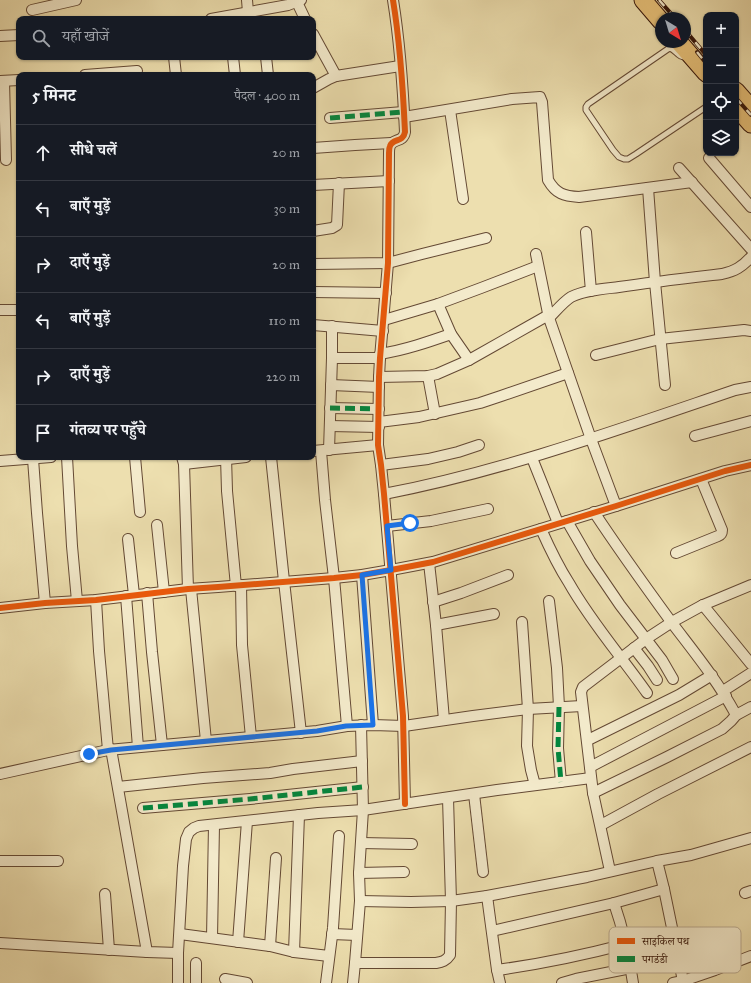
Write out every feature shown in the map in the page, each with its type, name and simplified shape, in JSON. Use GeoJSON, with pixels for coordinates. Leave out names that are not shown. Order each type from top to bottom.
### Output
{"type":"FeatureCollection","features":[{"type":"Feature","properties":{"kind":"highway"},"geometry":{"type":"LineString","coordinates":[[643,0],[655,14]]}},
{"type":"Feature","properties":{"kind":"highway"},"geometry":{"type":"LineString","coordinates":[[657,0],[668,12]]}},
{"type":"Feature","properties":{"kind":"highway"},"geometry":{"type":"LineString","coordinates":[[691,43],[699,57]]}},
{"type":"Feature","properties":{"kind":"highway"},"geometry":{"type":"LineString","coordinates":[[687,48],[699,57]]}},
{"type":"Feature","properties":{"kind":"highway"},"geometry":{"type":"LineString","coordinates":[[739,94],[751,108]]}},
{"type":"Feature","properties":{"kind":"highway"},"geometry":{"type":"LineString","coordinates":[[739,110],[751,124]]}},
{"type":"Feature","properties":{"kind":"street"},"geometry":{"type":"LineString","coordinates":[[32,10],[76,0]]}},
{"type":"Feature","properties":{"kind":"street"},"geometry":{"type":"LineString","coordinates":[[247,0],[248,12]]}},
{"type":"Feature","properties":{"kind":"street"},"geometry":{"type":"LineString","coordinates":[[316,148],[391,143],[404,137],[404,114],[393,0]]}},
{"type":"Feature","properties":{"kind":"street"},"geometry":{"type":"LineString","coordinates":[[233,16],[248,12],[262,14],[298,1],[304,16]]}},
{"type":"Feature","properties":{"kind":"street"},"geometry":{"type":"LineString","coordinates":[[0,36],[16,35]]}},
{"type":"Feature","properties":{"kind":"street"},"geometry":{"type":"LineString","coordinates":[[316,39],[336,76]]}},
{"type":"Feature","properties":{"kind":"street"},"geometry":{"type":"LineString","coordinates":[[174,60],[176,72]]}},
{"type":"Feature","properties":{"kind":"street"},"geometry":{"type":"LineString","coordinates":[[233,60],[235,72]]}},
{"type":"Feature","properties":{"kind":"street"},"geometry":{"type":"LineString","coordinates":[[266,60],[268,72]]}},
{"type":"Feature","properties":{"kind":"street"},"geometry":{"type":"LineString","coordinates":[[316,86],[336,76],[400,66]]}},
{"type":"Feature","properties":{"kind":"street"},"geometry":{"type":"LineString","coordinates":[[133,72],[137,71]]}},
{"type":"Feature","properties":{"kind":"street"},"geometry":{"type":"LineString","coordinates":[[6,160],[2,81],[16,80]]}},
{"type":"Feature","properties":{"kind":"street"},"geometry":{"type":"LineString","coordinates":[[330,118],[450,110],[512,99],[540,97],[542,102],[548,180],[551,186],[563,195],[579,197],[692,182]]}},
{"type":"Feature","properties":{"kind":"street"},"geometry":{"type":"LineString","coordinates":[[450,110],[463,199]]}},
{"type":"Feature","properties":{"kind":"street"},"geometry":{"type":"LineString","coordinates":[[391,143],[389,153],[388,263],[380,356],[378,445],[387,526],[404,726],[405,804]]}},
{"type":"Feature","properties":{"kind":"street"},"geometry":{"type":"LineString","coordinates":[[709,158],[751,207]]}},
{"type":"Feature","properties":{"kind":"street"},"geometry":{"type":"LineString","coordinates":[[679,168],[751,249]]}},
{"type":"Feature","properties":{"kind":"street"},"geometry":{"type":"LineString","coordinates":[[316,184],[389,181]]}},
{"type":"Feature","properties":{"kind":"street"},"geometry":{"type":"LineString","coordinates":[[316,231],[332,228],[337,225],[339,183]]}},
{"type":"Feature","properties":{"kind":"street"},"geometry":{"type":"LineString","coordinates":[[648,188],[665,385]]}},
{"type":"Feature","properties":{"kind":"street"},"geometry":{"type":"LineString","coordinates":[[586,232],[591,291]]}},
{"type":"Feature","properties":{"kind":"street"},"geometry":{"type":"LineString","coordinates":[[316,264],[388,263],[486,238]]}},
{"type":"Feature","properties":{"kind":"street"},"geometry":{"type":"LineString","coordinates":[[536,254],[548,318],[616,506]]}},
{"type":"Feature","properties":{"kind":"street"},"geometry":{"type":"LineString","coordinates":[[331,385],[379,382],[436,374],[469,360],[545,317],[548,318],[571,297],[591,291],[732,272],[750,261]]}},
{"type":"Feature","properties":{"kind":"street"},"geometry":{"type":"LineString","coordinates":[[316,325],[383,325],[538,266]]}},
{"type":"Feature","properties":{"kind":"street"},"geometry":{"type":"LineString","coordinates":[[316,292],[386,293]]}},
{"type":"Feature","properties":{"kind":"street"},"geometry":{"type":"LineString","coordinates":[[438,304],[451,334],[469,360]]}},
{"type":"Feature","properties":{"kind":"street"},"geometry":{"type":"LineString","coordinates":[[0,310],[16,310]]}},
{"type":"Feature","properties":{"kind":"street"},"geometry":{"type":"LineString","coordinates":[[332,326],[330,426],[321,451],[334,578],[346,726]]}},
{"type":"Feature","properties":{"kind":"street"},"geometry":{"type":"LineString","coordinates":[[596,355],[660,340],[744,330],[751,331]]}},
{"type":"Feature","properties":{"kind":"street"},"geometry":{"type":"LineString","coordinates":[[332,358],[380,356],[451,334]]}},
{"type":"Feature","properties":{"kind":"street"},"geometry":{"type":"LineString","coordinates":[[330,426],[379,424],[435,414],[480,403],[568,373]]}},
{"type":"Feature","properties":{"kind":"street"},"geometry":{"type":"LineString","coordinates":[[428,376],[435,414]]}},
{"type":"Feature","properties":{"kind":"street"},"geometry":{"type":"LineString","coordinates":[[384,494],[422,487],[532,458],[735,390],[751,387]]}},
{"type":"Feature","properties":{"kind":"street"},"geometry":{"type":"LineString","coordinates":[[330,408],[379,409]]}},
{"type":"Feature","properties":{"kind":"street"},"geometry":{"type":"LineString","coordinates":[[695,436],[751,420]]}},
{"type":"Feature","properties":{"kind":"street"},"geometry":{"type":"LineString","coordinates":[[321,451],[378,445]]}},
{"type":"Feature","properties":{"kind":"street"},"geometry":{"type":"LineString","coordinates":[[381,465],[428,459],[479,445]]}},
{"type":"Feature","properties":{"kind":"street"},"geometry":{"type":"LineString","coordinates":[[532,458],[563,522],[620,605],[662,660],[672,679]]}},
{"type":"Feature","properties":{"kind":"street"},"geometry":{"type":"LineString","coordinates":[[0,461],[17,460]]}},
{"type":"Feature","properties":{"kind":"street"},"geometry":{"type":"LineString","coordinates":[[34,460],[45,603]]}},
{"type":"Feature","properties":{"kind":"street"},"geometry":{"type":"LineString","coordinates":[[66,460],[77,601]]}},
{"type":"Feature","properties":{"kind":"street"},"geometry":{"type":"LineString","coordinates":[[135,460],[140,512]]}},
{"type":"Feature","properties":{"kind":"street"},"geometry":{"type":"LineString","coordinates":[[183,460],[190,589],[206,741]]}},
{"type":"Feature","properties":{"kind":"street"},"geometry":{"type":"LineString","coordinates":[[226,460],[227,491],[238,586],[250,737]]}},
{"type":"Feature","properties":{"kind":"street"},"geometry":{"type":"LineString","coordinates":[[271,460],[301,733]]}},
{"type":"Feature","properties":{"kind":"street"},"geometry":{"type":"LineString","coordinates":[[0,608],[45,603],[96,600],[190,589],[334,578],[362,575],[429,563],[616,506],[724,471],[751,465]]}},
{"type":"Feature","properties":{"kind":"street"},"geometry":{"type":"LineString","coordinates":[[676,553],[721,535],[722,533],[701,479]]}},
{"type":"Feature","properties":{"kind":"street"},"geometry":{"type":"LineString","coordinates":[[387,526],[431,521],[488,510]]}},
{"type":"Feature","properties":{"kind":"street"},"geometry":{"type":"LineString","coordinates":[[594,512],[624,557],[712,675],[737,714]]}},
{"type":"Feature","properties":{"kind":"street"},"geometry":{"type":"LineString","coordinates":[[157,525],[164,592]]}},
{"type":"Feature","properties":{"kind":"street"},"geometry":{"type":"LineString","coordinates":[[541,529],[569,584],[647,693]]}},
{"type":"Feature","properties":{"kind":"street"},"geometry":{"type":"LineString","coordinates":[[128,539],[138,747]]}},
{"type":"Feature","properties":{"kind":"street"},"geometry":{"type":"LineString","coordinates":[[429,563],[444,720]]}},
{"type":"Feature","properties":{"kind":"street"},"geometry":{"type":"LineString","coordinates":[[362,575],[373,725]]}},
{"type":"Feature","properties":{"kind":"street"},"geometry":{"type":"LineString","coordinates":[[433,602],[508,576]]}},
{"type":"Feature","properties":{"kind":"street"},"geometry":{"type":"LineString","coordinates":[[610,871],[593,793],[588,740],[582,706],[581,692],[583,687],[646,639],[672,622],[703,605],[751,585]]}},
{"type":"Feature","properties":{"kind":"street"},"geometry":{"type":"LineString","coordinates":[[148,593],[152,652],[162,745]]}},
{"type":"Feature","properties":{"kind":"street"},"geometry":{"type":"LineString","coordinates":[[96,600],[99,651],[110,750],[118,787],[147,952]]}},
{"type":"Feature","properties":{"kind":"street"},"geometry":{"type":"LineString","coordinates":[[549,601],[557,668],[559,707],[558,748],[561,782]]}},
{"type":"Feature","properties":{"kind":"street"},"geometry":{"type":"LineString","coordinates":[[703,605],[751,664]]}},
{"type":"Feature","properties":{"kind":"street"},"geometry":{"type":"LineString","coordinates":[[436,625],[494,614]]}},
{"type":"Feature","properties":{"kind":"street"},"geometry":{"type":"LineString","coordinates":[[522,622],[528,709],[527,746],[535,786]]}},
{"type":"Feature","properties":{"kind":"street"},"geometry":{"type":"LineString","coordinates":[[634,648],[657,680]]}},
{"type":"Feature","properties":{"kind":"street"},"geometry":{"type":"LineString","coordinates":[[590,767],[724,694],[751,673]]}},
{"type":"Feature","properties":{"kind":"street"},"geometry":{"type":"LineString","coordinates":[[588,740],[679,695],[712,675]]}},
{"type":"Feature","properties":{"kind":"street"},"geometry":{"type":"LineString","coordinates":[[0,774],[110,750],[301,733],[346,726],[404,726],[528,709],[582,706]]}},
{"type":"Feature","properties":{"kind":"street"},"geometry":{"type":"LineString","coordinates":[[593,793],[722,729],[737,714],[751,708]]}},
{"type":"Feature","properties":{"kind":"street"},"geometry":{"type":"LineString","coordinates":[[353,983],[360,901],[363,810],[361,725]]}},
{"type":"Feature","properties":{"kind":"street"},"geometry":{"type":"LineString","coordinates":[[601,826],[658,794],[751,747]]}},
{"type":"Feature","properties":{"kind":"street"},"geometry":{"type":"LineString","coordinates":[[118,787],[264,773],[362,761]]}},
{"type":"Feature","properties":{"kind":"street"},"geometry":{"type":"LineString","coordinates":[[178,983],[178,953],[183,866],[186,839],[189,832],[194,828],[199,826],[299,815],[363,810],[591,778]]}},
{"type":"Feature","properties":{"kind":"street"},"geometry":{"type":"LineString","coordinates":[[143,808],[250,799],[363,787]]}},
{"type":"Feature","properties":{"kind":"street"},"geometry":{"type":"LineString","coordinates":[[474,794],[483,872]]}},
{"type":"Feature","properties":{"kind":"street"},"geometry":{"type":"LineString","coordinates":[[355,963],[436,963],[448,959],[451,952],[451,901],[448,798]]}},
{"type":"Feature","properties":{"kind":"street"},"geometry":{"type":"LineString","coordinates":[[294,952],[299,815]]}},
{"type":"Feature","properties":{"kind":"street"},"geometry":{"type":"LineString","coordinates":[[238,942],[248,821]]}},
{"type":"Feature","properties":{"kind":"street"},"geometry":{"type":"LineString","coordinates":[[212,938],[214,825]]}},
{"type":"Feature","properties":{"kind":"street"},"geometry":{"type":"LineString","coordinates":[[326,983],[332,934],[339,836]]}},
{"type":"Feature","properties":{"kind":"street"},"geometry":{"type":"LineString","coordinates":[[360,901],[451,901],[487,896],[691,855],[751,838]]}},
{"type":"Feature","properties":{"kind":"street"},"geometry":{"type":"LineString","coordinates":[[361,843],[412,844]]}},
{"type":"Feature","properties":{"kind":"street"},"geometry":{"type":"LineString","coordinates":[[270,946],[276,858]]}},
{"type":"Feature","properties":{"kind":"street"},"geometry":{"type":"LineString","coordinates":[[0,861],[58,861]]}},
{"type":"Feature","properties":{"kind":"street"},"geometry":{"type":"LineString","coordinates":[[657,861],[664,889],[670,927]]}},
{"type":"Feature","properties":{"kind":"street"},"geometry":{"type":"LineString","coordinates":[[360,873],[404,872]]}},
{"type":"Feature","properties":{"kind":"street"},"geometry":{"type":"LineString","coordinates":[[492,931],[614,903],[664,889]]}},
{"type":"Feature","properties":{"kind":"street"},"geometry":{"type":"LineString","coordinates":[[105,894],[109,950]]}},
{"type":"Feature","properties":{"kind":"street"},"geometry":{"type":"LineString","coordinates":[[487,896],[500,983]]}},
{"type":"Feature","properties":{"kind":"street"},"geometry":{"type":"LineString","coordinates":[[614,903],[622,927]]}},
{"type":"Feature","properties":{"kind":"street"},"geometry":{"type":"LineString","coordinates":[[180,934],[270,946],[294,952],[329,956]]}},
{"type":"Feature","properties":{"kind":"street"},"geometry":{"type":"LineString","coordinates":[[332,934],[357,935]]}},
{"type":"Feature","properties":{"kind":"street"},"geometry":{"type":"LineString","coordinates":[[0,944],[178,953]]}},
{"type":"Feature","properties":{"kind":"street"},"geometry":{"type":"LineString","coordinates":[[497,970],[531,966],[609,949]]}},
{"type":"Feature","properties":{"kind":"street"},"geometry":{"type":"LineString","coordinates":[[741,960],[751,956]]}},
{"type":"Feature","properties":{"kind":"street"},"geometry":{"type":"LineString","coordinates":[[196,963],[196,983]]}},
{"type":"Feature","properties":{"kind":"street"},"geometry":{"type":"LineString","coordinates":[[562,983],[609,972]]}},
{"type":"Feature","properties":{"kind":"street"},"geometry":{"type":"LineString","coordinates":[[632,973],[633,983]]}},
{"type":"Feature","properties":{"kind":"street"},"geometry":{"type":"LineString","coordinates":[[678,982],[706,973]]}},
{"type":"Feature","properties":{"kind":"street"},"geometry":{"type":"LineString","coordinates":[[224,980],[247,983]]}},
{"type":"Feature","properties":{"kind":"lane"},"geometry":{"type":"LineString","coordinates":[[699,57],[680,57],[673,49],[670,48],[588,104],[586,110],[613,150],[619,157],[624,159],[636,154],[703,109]]}},
{"type":"Feature","properties":{"kind":"railway"},"geometry":{"type":"LineString","coordinates":[[659,0],[670,12]]}},
{"type":"Feature","properties":{"kind":"railway"},"geometry":{"type":"LineString","coordinates":[[691,37],[703,51]]}},
{"type":"Feature","properties":{"kind":"railway"},"geometry":{"type":"LineString","coordinates":[[697,52],[703,59]]}},
{"type":"Feature","properties":{"kind":"railway"},"geometry":{"type":"LineString","coordinates":[[739,101],[751,115]]}},
{"type":"Feature","properties":{"kind":"marked path"},"geometry":{"type":"LineString","coordinates":[[330,118],[403,112]]}},
{"type":"Feature","properties":{"kind":"marked path"},"geometry":{"type":"LineString","coordinates":[[330,408],[379,409]]}},
{"type":"Feature","properties":{"kind":"marked path"},"geometry":{"type":"LineString","coordinates":[[559,707],[558,748],[561,782]]}},
{"type":"Feature","properties":{"kind":"marked path"},"geometry":{"type":"LineString","coordinates":[[143,808],[250,799],[363,787]]}},
{"type":"Feature","properties":{"kind":"cycle path"},"geometry":{"type":"LineString","coordinates":[[393,0],[398,33],[405,132],[402,138],[391,144],[389,150],[388,263],[380,358],[378,445],[384,494],[403,716],[405,804]]}},
{"type":"Feature","properties":{"kind":"cycle path"},"geometry":{"type":"LineString","coordinates":[[0,608],[45,603],[96,600],[188,589],[334,578],[391,570],[433,562],[725,471],[751,465]]}},
{"type":"Feature","properties":{"kind":"route"},"geometry":{"type":"LineString","coordinates":[[89,754],[108,750],[317,731],[346,726],[373,725],[362,575],[391,570],[387,526],[410,523]]}}]}
